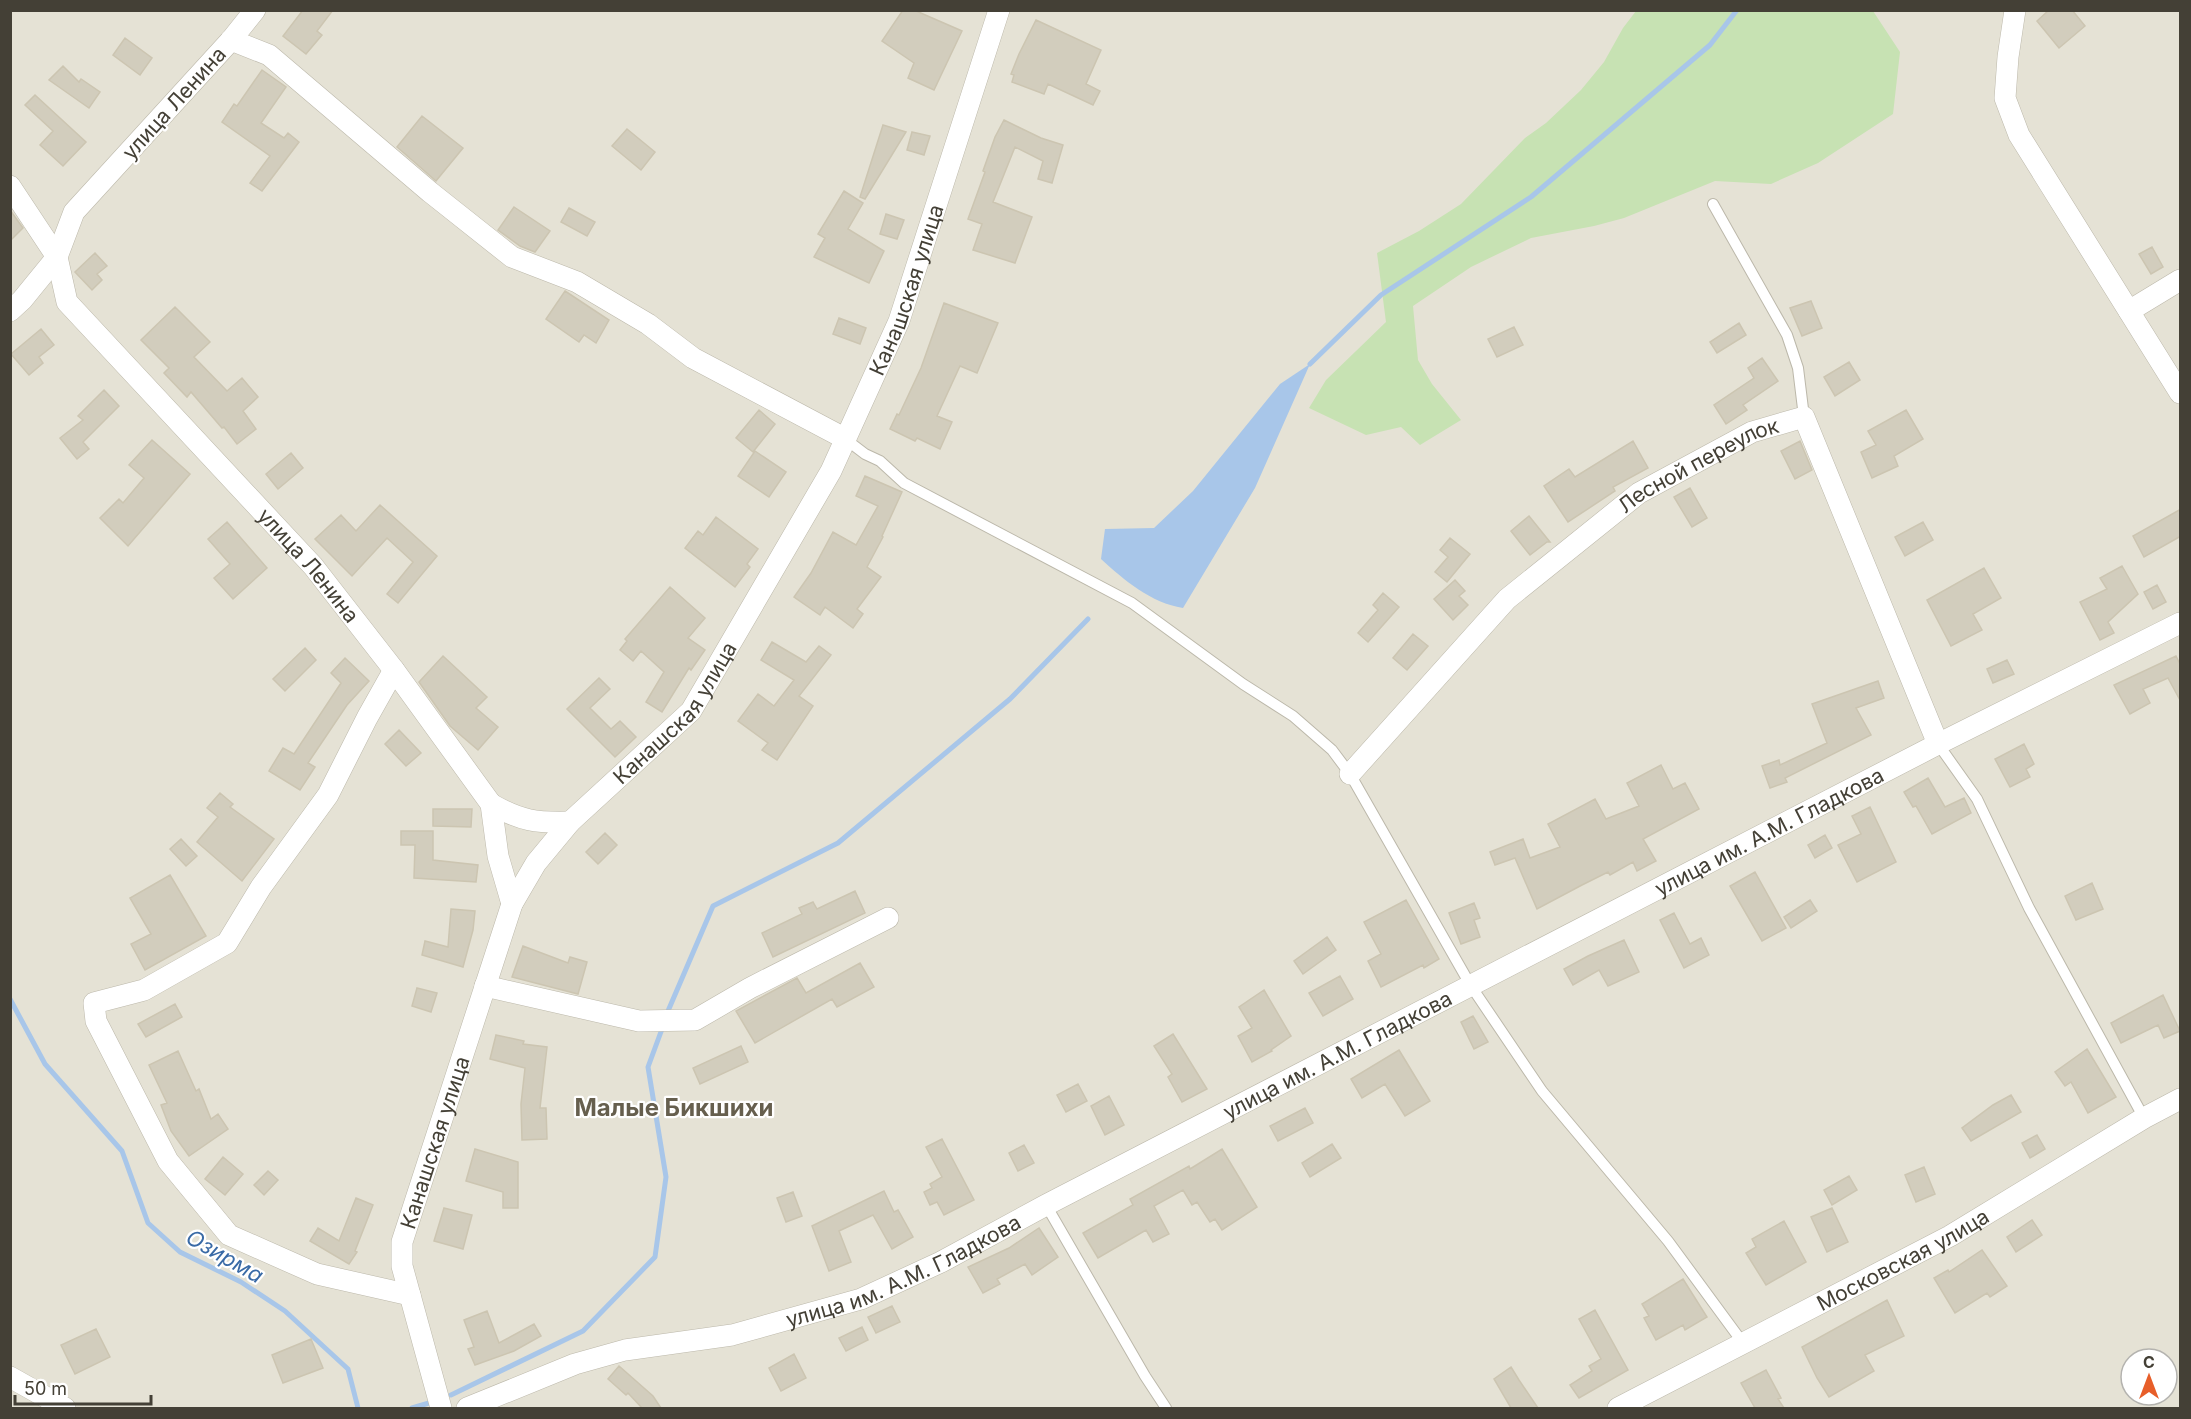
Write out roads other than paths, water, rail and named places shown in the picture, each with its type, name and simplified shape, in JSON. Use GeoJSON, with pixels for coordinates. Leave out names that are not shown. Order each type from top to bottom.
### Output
{"type":"FeatureCollection","features":[{"type":"Feature","properties":{"kind":"street","name":"улица Ленина"},"geometry":{"type":"LineString","coordinates":[[10,311],[22,300],[57,257],[74,212],[231,40],[255,10]]}},
{"type":"Feature","properties":{"kind":"street","name":"Канашская улица"},"geometry":{"type":"LineString","coordinates":[[441,1408],[402,1266],[402,1242],[512,904],[536,863],[570,822],[691,711],[831,471],[899,321],[999,10]]}},
{"type":"Feature","properties":{"kind":"street"},"geometry":{"type":"LineString","coordinates":[[2013,18],[2005,98],[2019,135],[2181,393]]}},
{"type":"Feature","properties":{"kind":"street"},"geometry":{"type":"LineString","coordinates":[[231,40],[269,55],[430,192],[512,257],[577,282],[648,324],[693,358],[844,438]]}},
{"type":"Feature","properties":{"kind":"street"},"geometry":{"type":"LineString","coordinates":[[10,186],[57,257]]}},
{"type":"Feature","properties":{"kind":"street","name":"улица Ленина"},"geometry":{"type":"LineString","coordinates":[[57,257],[67,302],[313,566],[394,670],[492,804],[498,856],[512,904]]}},
{"type":"Feature","properties":{"kind":"street"},"geometry":{"type":"LineString","coordinates":[[2128,310],[2181,280]]}},
{"type":"Feature","properties":{"kind":"street","name":"Лесной переулок"},"geometry":{"type":"LineString","coordinates":[[1350,774],[1507,599],[1639,493],[1752,432],[1804,417],[1938,744]]}},
{"type":"Feature","properties":{"kind":"street","name":"улица им. А.М. Гладкова"},"geometry":{"type":"LineString","coordinates":[[466,1408],[576,1364],[615,1352],[732,1335],[861,1299],[941,1262],[1046,1205],[1938,744],[2181,623]]}},
{"type":"Feature","properties":{"kind":"street"},"geometry":{"type":"LineString","coordinates":[[394,670],[328,795],[261,887],[227,943],[144,990],[94,1003],[96,1021],[168,1161],[229,1234],[317,1274],[410,1295]]}},
{"type":"Feature","properties":{"kind":"street"},"geometry":{"type":"LineString","coordinates":[[492,804],[514,817],[542,823],[570,822]]}},
{"type":"Feature","properties":{"kind":"street"},"geometry":{"type":"LineString","coordinates":[[485,986],[639,1021],[695,1020],[750,988],[888,918]]}},
{"type":"Feature","properties":{"kind":"street","name":"Московская улица"},"geometry":{"type":"LineString","coordinates":[[1618,1408],[1950,1236],[2144,1118],[2181,1099]]}},
{"type":"Feature","properties":{"kind":"street"},"geometry":{"type":"LineString","coordinates":[[10,1377],[65,1408]]}},
{"type":"Feature","properties":{"kind":"lane"},"geometry":{"type":"LineString","coordinates":[[1713,204],[1787,335],[1798,368],[1804,417]]}},
{"type":"Feature","properties":{"kind":"lane"},"geometry":{"type":"LineString","coordinates":[[844,438],[865,454],[880,461],[904,483],[1132,603],[1243,684],[1293,716],[1332,750],[1350,774],[1471,986],[1542,1090],[1668,1241],[1743,1343]]}},
{"type":"Feature","properties":{"kind":"lane"},"geometry":{"type":"LineString","coordinates":[[1938,744],[1977,799],[2029,908],[2144,1118]]}},
{"type":"Feature","properties":{"kind":"lane"},"geometry":{"type":"LineString","coordinates":[[1046,1205],[1166,1408]]}},
{"type":"Feature","properties":{"kind":"water"},"geometry":{"type":"Polygon","coordinates":[[[1310,364],[1255,488],[1183,608],[1149,596],[1101,559],[1105,529],[1154,528],[1193,491],[1280,384],[1310,364]]]}},
{"type":"Feature","properties":{"kind":"waterway"},"geometry":{"type":"LineString","coordinates":[[1310,364],[1381,295],[1531,197],[1710,45],[1737,10]]}},
{"type":"Feature","properties":{"kind":"waterway"},"geometry":{"type":"LineString","coordinates":[[668,1011],[713,906],[838,843],[1010,699],[1088,619]]}},
{"type":"Feature","properties":{"kind":"waterway","name":"Озирма"},"geometry":{"type":"LineString","coordinates":[[10,999],[45,1064],[122,1151],[148,1223],[180,1252],[241,1282],[285,1311],[348,1369],[358,1408]]}},
{"type":"Feature","properties":{"kind":"waterway"},"geometry":{"type":"LineString","coordinates":[[451,1395],[583,1331],[655,1257],[666,1177],[648,1067],[662,1029]]}},
{"type":"Feature","properties":{"kind":"waterway"},"geometry":{"type":"LineString","coordinates":[[412,1408],[429,1403]]}},
{"type":"Feature","properties":{"kind":"district","name":"Малые Бикшихи"},"geometry":{"type":"Point","coordinates":[674,1107]}}]}
